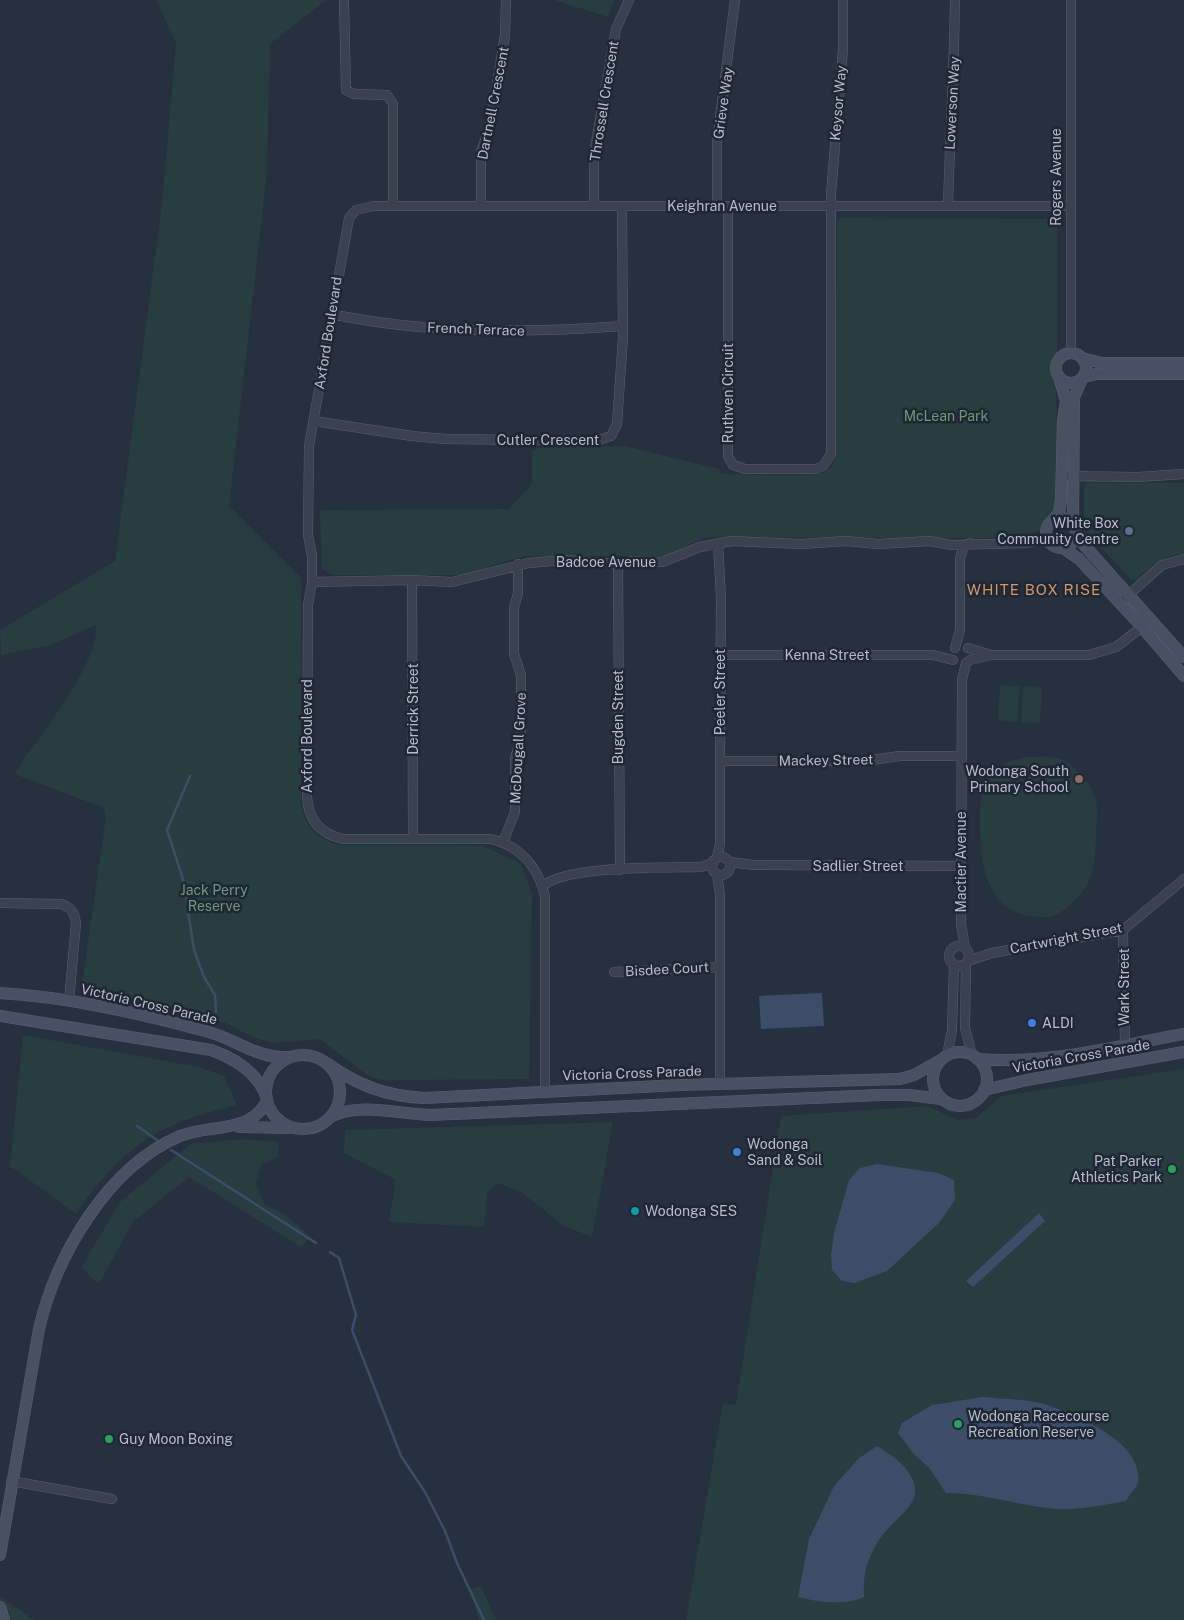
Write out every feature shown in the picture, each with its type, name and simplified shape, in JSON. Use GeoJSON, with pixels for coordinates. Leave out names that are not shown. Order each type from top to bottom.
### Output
{"type":"FeatureCollection","features":[{"type":"Feature","properties":{"kind":"main road"},"geometry":{"type":"LineString","coordinates":[[1077,355],[1102,363],[1184,363]]}},
{"type":"Feature","properties":{"kind":"main road","name":"Rogers Avenue"},"geometry":{"type":"LineString","coordinates":[[1051,522],[1059,513],[1068,476],[1074,398],[1083,378],[1086,365],[1077,355],[1062,356],[1057,364],[1066,401],[1063,421],[1068,476],[1073,524]]}},
{"type":"Feature","properties":{"kind":"main road"},"geometry":{"type":"LineString","coordinates":[[1059,377],[1072,384],[1096,374],[1184,374]]}},
{"type":"Feature","properties":{"kind":"main road"},"geometry":{"type":"LineString","coordinates":[[1184,657],[1076,536],[1073,524],[1060,518],[1051,522],[1047,530],[1047,539],[1054,546],[1063,548],[1079,559],[1184,676]]}},
{"type":"Feature","properties":{"kind":"main road"},"geometry":{"type":"LineString","coordinates":[[1063,548],[1071,544],[1076,536]]}},
{"type":"Feature","properties":{"kind":"main road","name":"Victoria Cross Parade"},"geometry":{"type":"LineString","coordinates":[[0,993],[68,1001],[147,1016],[212,1033],[264,1056],[288,1057]]}},
{"type":"Feature","properties":{"kind":"main road"},"geometry":{"type":"LineString","coordinates":[[0,1016],[211,1050],[231,1058],[252,1074],[262,1086],[277,1120],[290,1128]]}},
{"type":"Feature","properties":{"kind":"main road","name":"Victoria Cross Parade"},"geometry":{"type":"LineString","coordinates":[[974,1057],[1024,1061],[1184,1034]]}},
{"type":"Feature","properties":{"kind":"main road"},"geometry":{"type":"LineString","coordinates":[[229,1126],[309,1129],[344,1111],[359,1109],[430,1115],[879,1095],[910,1095],[941,1099],[956,1106],[965,1105],[979,1098],[984,1090],[986,1083],[985,1070],[974,1057],[959,1052],[944,1058],[933,1074],[933,1083],[941,1099]]}},
{"type":"Feature","properties":{"kind":"main road","name":"Victoria Cross Parade"},"geometry":{"type":"LineString","coordinates":[[984,1090],[1027,1080],[1184,1052]]}},
{"type":"Feature","properties":{"kind":"main road"},"geometry":{"type":"LineString","coordinates":[[0,1555],[11,1481],[35,1347],[46,1298],[72,1242],[100,1201],[121,1179],[152,1153],[172,1140],[190,1133],[229,1126],[256,1117],[267,1100],[271,1074],[278,1064],[288,1057],[308,1055],[328,1064],[336,1076],[340,1091],[337,1104],[330,1117]]}},
{"type":"Feature","properties":{"kind":"main road","name":"Victoria Cross Parade"},"geometry":{"type":"LineString","coordinates":[[328,1064],[363,1086],[397,1096],[424,1098],[680,1085],[900,1079],[914,1075],[944,1058]]}},
{"type":"Feature","properties":{"kind":"main road"},"geometry":{"type":"LineString","coordinates":[[680,1085],[681,1104]]}},
{"type":"Feature","properties":{"kind":"main road"},"geometry":{"type":"LineString","coordinates":[[545,1092],[546,1110]]}},
{"type":"Feature","properties":{"kind":"main road"},"geometry":{"type":"LineString","coordinates":[[0,1607],[4,1620]]}},
{"type":"Feature","properties":{"kind":"main road"},"geometry":{"type":"LineString","coordinates":[[0,1615],[4,1620]]}},
{"type":"Feature","properties":{"kind":"street"},"geometry":{"type":"LineString","coordinates":[[344,0],[346,90],[354,94],[387,95],[393,104],[393,206]]}},
{"type":"Feature","properties":{"kind":"street","name":"Dartnell Crescent"},"geometry":{"type":"LineString","coordinates":[[481,206],[481,152],[490,126],[506,35],[506,0]]}},
{"type":"Feature","properties":{"kind":"street","name":"Throssell Crescent"},"geometry":{"type":"LineString","coordinates":[[594,206],[594,154],[616,29],[630,0]]}},
{"type":"Feature","properties":{"kind":"street","name":"Grieve Way"},"geometry":{"type":"LineString","coordinates":[[717,206],[717,141],[735,0]]}},
{"type":"Feature","properties":{"kind":"street","name":"Keysor Way"},"geometry":{"type":"LineString","coordinates":[[832,206],[843,49],[843,0]]}},
{"type":"Feature","properties":{"kind":"street","name":"Lowerson Way"},"geometry":{"type":"LineString","coordinates":[[948,206],[955,0]]}},
{"type":"Feature","properties":{"kind":"street","name":"Rogers Avenue"},"geometry":{"type":"LineString","coordinates":[[1071,0],[1071,206],[1077,355]]}},
{"type":"Feature","properties":{"kind":"street","name":"Keighran Avenue"},"geometry":{"type":"LineString","coordinates":[[373,206],[1071,206]]}},
{"type":"Feature","properties":{"kind":"street","name":"Axford Boulevard"},"geometry":{"type":"LineString","coordinates":[[373,206],[356,210],[347,223],[309,453],[308,535],[312,556],[312,582],[308,606],[307,796],[309,812],[320,829],[334,837],[343,839],[491,839],[503,842],[525,857],[538,874],[543,886],[546,911],[545,1092]]}},
{"type":"Feature","properties":{"kind":"street","name":"Cutler Crescent"},"geometry":{"type":"LineString","coordinates":[[314,421],[412,436],[445,439],[605,440],[611,436],[617,424],[623,326],[622,206]]}},
{"type":"Feature","properties":{"kind":"street","name":"Ruthven Circuit"},"geometry":{"type":"LineString","coordinates":[[728,206],[728,456],[733,465],[745,470],[816,469],[823,466],[831,454],[832,206]]}},
{"type":"Feature","properties":{"kind":"street","name":"French Terrace"},"geometry":{"type":"LineString","coordinates":[[331,314],[408,326],[453,330],[512,332],[623,326]]}},
{"type":"Feature","properties":{"kind":"street"},"geometry":{"type":"LineString","coordinates":[[1068,476],[1138,477],[1184,474]]}},
{"type":"Feature","properties":{"kind":"street","name":"Badcoe Avenue"},"geometry":{"type":"LineString","coordinates":[[312,582],[462,581],[518,564],[563,560],[618,564],[630,561],[662,562],[718,542],[732,541],[801,544],[846,541],[878,544],[930,541],[951,544],[1025,543],[1047,539]]}},
{"type":"Feature","properties":{"kind":"street","name":"Peeler Street"},"geometry":{"type":"LineString","coordinates":[[718,542],[721,866],[720,1085]]}},
{"type":"Feature","properties":{"kind":"street"},"geometry":{"type":"LineString","coordinates":[[960,630],[971,654],[962,662],[954,648],[960,630],[960,558],[964,547],[971,543]]}},
{"type":"Feature","properties":{"kind":"street"},"geometry":{"type":"LineString","coordinates":[[1119,603],[1162,565],[1184,559]]}},
{"type":"Feature","properties":{"kind":"street","name":"McDougall Grove"},"geometry":{"type":"LineString","coordinates":[[503,842],[515,812],[515,758],[521,738],[521,675],[514,654],[514,608],[518,593],[518,564]]}},
{"type":"Feature","properties":{"kind":"street","name":"Bugden Street"},"geometry":{"type":"LineString","coordinates":[[618,564],[620,870]]}},
{"type":"Feature","properties":{"kind":"street","name":"Derrick Street"},"geometry":{"type":"LineString","coordinates":[[412,580],[413,838]]}},
{"type":"Feature","properties":{"kind":"street","name":"Kenna Street"},"geometry":{"type":"LineString","coordinates":[[933,655],[960,645],[991,654],[1089,655],[1116,647],[1142,627]]}},
{"type":"Feature","properties":{"kind":"street","name":"Kenna Street"},"geometry":{"type":"LineString","coordinates":[[720,655],[933,655],[962,662],[991,654]]}},
{"type":"Feature","properties":{"kind":"street","name":"Mactier Avenue"},"geometry":{"type":"LineString","coordinates":[[962,662],[961,924],[966,948]]}},
{"type":"Feature","properties":{"kind":"street","name":"Mackey Street"},"geometry":{"type":"LineString","coordinates":[[720,761],[866,761],[899,756],[962,756]]}},
{"type":"Feature","properties":{"kind":"street","name":"Sadlier Street"},"geometry":{"type":"LineString","coordinates":[[543,886],[548,881],[576,873],[620,870],[721,866],[962,866]]}},
{"type":"Feature","properties":{"kind":"street","name":"Cartwright Street"},"geometry":{"type":"LineString","coordinates":[[967,962],[992,953],[1122,930],[1184,879]]}},
{"type":"Feature","properties":{"kind":"street"},"geometry":{"type":"LineString","coordinates":[[0,903],[61,904],[70,907],[76,923],[68,1001]]}},
{"type":"Feature","properties":{"kind":"street","name":"Mactier Avenue"},"geometry":{"type":"LineString","coordinates":[[954,948],[961,924]]}},
{"type":"Feature","properties":{"kind":"street","name":"Wark Street"},"geometry":{"type":"LineString","coordinates":[[1122,930],[1125,1044]]}},
{"type":"Feature","properties":{"kind":"street"},"geometry":{"type":"LineString","coordinates":[[944,1058],[952,1030],[954,964],[950,955],[954,948],[960,946],[966,948],[969,954],[967,962],[965,1028],[974,1057]]}},
{"type":"Feature","properties":{"kind":"street","name":"Cartwright Street"},"geometry":{"type":"LineString","coordinates":[[966,948],[992,953]]}},
{"type":"Feature","properties":{"kind":"street"},"geometry":{"type":"LineString","coordinates":[[954,964],[960,965],[967,962]]}},
{"type":"Feature","properties":{"kind":"street","name":"Bisdee Court"},"geometry":{"type":"LineString","coordinates":[[614,972],[720,967]]}},
{"type":"Feature","properties":{"kind":"street"},"geometry":{"type":"LineString","coordinates":[[11,1481],[112,1499]]}},
{"type":"Feature","properties":{"kind":"green space","name":"Jack Perry Reserve"},"geometry":{"type":"Polygon","coordinates":[[[156,0],[326,0],[270,44],[267,172],[229,506],[301,578],[301,805],[306,820],[314,832],[325,840],[340,845],[483,846],[521,864],[532,894],[529,1079],[384,1080],[370,1077],[320,1039],[272,1043],[250,1036],[226,1023],[193,1014],[81,991],[106,817],[104,808],[14,774],[78,680],[95,641],[96,625],[51,645],[1,655],[0,630],[115,561],[162,204],[176,43],[156,0]]]}},
{"type":"Feature","properties":{"kind":"green space"},"geometry":{"type":"Polygon","coordinates":[[[554,0],[614,0],[608,17],[554,0]]]}},
{"type":"Feature","properties":{"kind":"green space","name":"McLean Park"},"geometry":{"type":"Polygon","coordinates":[[[841,218],[1053,219],[1057,223],[1057,353],[1053,370],[1056,386],[1057,489],[1053,514],[1039,530],[1020,538],[706,537],[665,556],[524,556],[462,575],[332,575],[322,569],[320,510],[509,509],[532,484],[532,452],[537,448],[625,446],[719,469],[720,474],[806,475],[825,472],[832,466],[836,456],[837,222],[841,218]]]}},
{"type":"Feature","properties":{"kind":"green space"},"geometry":{"type":"Polygon","coordinates":[[[1088,483],[1184,483],[1184,554],[1170,556],[1152,566],[1136,580],[1131,580],[1090,535],[1084,519],[1084,487],[1088,483]]]}},
{"type":"Feature","properties":{"kind":"green space"},"geometry":{"type":"Polygon","coordinates":[[[1000,685],[1020,686],[1017,722],[998,720],[1000,685]]]}},
{"type":"Feature","properties":{"kind":"green space"},"geometry":{"type":"Polygon","coordinates":[[[1023,686],[1042,687],[1040,723],[1021,722],[1023,686]]]}},
{"type":"Feature","properties":{"kind":"green space"},"geometry":{"type":"Polygon","coordinates":[[[1026,757],[1055,757],[1068,762],[1089,785],[1097,803],[1094,863],[1089,881],[1078,898],[1051,917],[1030,916],[1015,912],[1004,905],[995,895],[989,883],[982,855],[980,812],[983,789],[986,782],[995,770],[1002,765],[1026,757]]]}},
{"type":"Feature","properties":{"kind":"green space"},"geometry":{"type":"Polygon","coordinates":[[[23,1035],[199,1067],[224,1076],[237,1105],[186,1120],[145,1140],[102,1179],[76,1214],[10,1166],[23,1035]]]}},
{"type":"Feature","properties":{"kind":"green space","name":"Wodonga Racecourse Recreation Reserve"},"geometry":{"type":"Polygon","coordinates":[[[1184,1069],[1184,1620],[686,1620],[723,1403],[736,1405],[781,1116],[927,1106],[958,1120],[976,1118],[1001,1096],[1184,1069]]]}},
{"type":"Feature","properties":{"kind":"green space"},"geometry":{"type":"Polygon","coordinates":[[[613,1122],[592,1237],[564,1226],[521,1192],[498,1183],[487,1193],[484,1227],[389,1222],[396,1180],[344,1153],[345,1130],[613,1122]]]}},
{"type":"Feature","properties":{"kind":"green space"},"geometry":{"type":"Polygon","coordinates":[[[240,1139],[279,1142],[278,1157],[261,1165],[256,1183],[265,1205],[284,1214],[311,1237],[301,1247],[189,1177],[133,1222],[99,1284],[81,1268],[120,1202],[161,1168],[191,1144],[240,1139]]]}},
{"type":"Feature","properties":{"kind":"green space"},"geometry":{"type":"Polygon","coordinates":[[[481,1586],[496,1620],[479,1620],[469,1589],[481,1586]]]}},
{"type":"Feature","properties":{"kind":"green space"},"geometry":{"type":"Polygon","coordinates":[[[0,1596],[34,1620],[0,1620],[0,1596]]]}},
{"type":"Feature","properties":{"kind":"water"},"geometry":{"type":"Polygon","coordinates":[[[822,993],[824,1026],[761,1029],[759,996],[822,993]]]}},
{"type":"Feature","properties":{"kind":"water"},"geometry":{"type":"Polygon","coordinates":[[[877,1164],[938,1173],[954,1180],[955,1200],[939,1223],[887,1271],[855,1283],[842,1281],[832,1270],[831,1256],[834,1233],[849,1180],[860,1168],[877,1164]]]}},
{"type":"Feature","properties":{"kind":"water"},"geometry":{"type":"Polygon","coordinates":[[[1039,1213],[1045,1221],[973,1287],[966,1281],[1039,1213]]]}},
{"type":"Feature","properties":{"kind":"water"},"geometry":{"type":"Polygon","coordinates":[[[983,1397],[1044,1404],[1073,1415],[1105,1432],[1119,1442],[1130,1454],[1137,1468],[1138,1482],[1136,1487],[1126,1501],[1066,1509],[974,1495],[946,1493],[930,1469],[913,1453],[898,1433],[902,1423],[932,1405],[983,1397]]]}},
{"type":"Feature","properties":{"kind":"water"},"geometry":{"type":"Polygon","coordinates":[[[877,1446],[892,1456],[907,1470],[915,1487],[910,1505],[884,1533],[873,1550],[865,1575],[864,1597],[840,1602],[822,1602],[798,1597],[809,1539],[834,1486],[858,1459],[877,1446]]]}},
{"type":"Feature","properties":{"kind":"waterway"},"geometry":{"type":"LineString","coordinates":[[187,901],[182,876],[167,830],[190,776]]}},
{"type":"Feature","properties":{"kind":"waterway"},"geometry":{"type":"LineString","coordinates":[[188,911],[194,950],[204,977],[215,995],[216,1012]]}},
{"type":"Feature","properties":{"kind":"waterway"},"geometry":{"type":"LineString","coordinates":[[137,1126],[157,1140]]}},
{"type":"Feature","properties":{"kind":"waterway"},"geometry":{"type":"LineString","coordinates":[[171,1150],[316,1243]]}},
{"type":"Feature","properties":{"kind":"waterway"},"geometry":{"type":"LineString","coordinates":[[330,1252],[339,1258],[356,1315],[352,1330],[401,1456],[425,1492],[445,1531],[457,1563],[484,1620]]}},
{"type":"Feature","properties":{"kind":"place","name":"White Box Community Centre"},"geometry":{"type":"Point","coordinates":[1129,531]}},
{"type":"Feature","properties":{"kind":"place","name":"Wodonga South Primary School"},"geometry":{"type":"Point","coordinates":[1079,779]}},
{"type":"Feature","properties":{"kind":"place","name":"ALDI"},"geometry":{"type":"Point","coordinates":[1032,1023]}},
{"type":"Feature","properties":{"kind":"place","name":"Wodonga Sand & Soil"},"geometry":{"type":"Point","coordinates":[737,1152]}},
{"type":"Feature","properties":{"kind":"place","name":"Pat Parker Athletics Park"},"geometry":{"type":"Point","coordinates":[1172,1169]}},
{"type":"Feature","properties":{"kind":"place","name":"Wodonga SES"},"geometry":{"type":"Point","coordinates":[635,1211]}},
{"type":"Feature","properties":{"kind":"place","name":"Wodonga Racecourse Recreation Reserve"},"geometry":{"type":"Point","coordinates":[958,1424]}},
{"type":"Feature","properties":{"kind":"place","name":"Guy Moon Boxing"},"geometry":{"type":"Point","coordinates":[109,1439]}},
{"type":"Feature","properties":{"kind":"district","name":"WHITE BOX RISE"},"geometry":{"type":"Point","coordinates":[1034,589]}}]}
